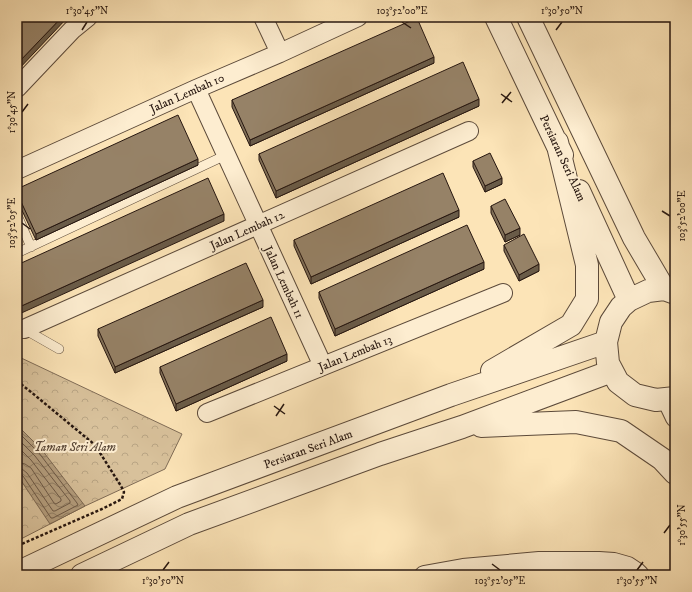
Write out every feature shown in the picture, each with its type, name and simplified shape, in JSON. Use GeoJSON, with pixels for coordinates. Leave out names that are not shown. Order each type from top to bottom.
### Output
{"type":"FeatureCollection","features":[{"type":"Feature","properties":{"kind":"street"},"geometry":{"type":"LineString","coordinates":[[17,88],[72,30],[88,17]]}},
{"type":"Feature","properties":{"kind":"street"},"geometry":{"type":"LineString","coordinates":[[263,17],[280,53]]}},
{"type":"Feature","properties":{"kind":"street","name":"Jalan Lembah 10"},"geometry":{"type":"LineString","coordinates":[[17,170],[358,17]]}},
{"type":"Feature","properties":{"kind":"street","name":"Persiaran Seri Alam"},"geometry":{"type":"LineString","coordinates":[[496,17],[557,142],[629,300]]}},
{"type":"Feature","properties":{"kind":"street"},"geometry":{"type":"LineString","coordinates":[[528,17],[634,238],[670,291]]}},
{"type":"Feature","properties":{"kind":"street","name":"Jalan Lembah 11"},"geometry":{"type":"LineString","coordinates":[[196,89],[323,366]]}},
{"type":"Feature","properties":{"kind":"street","name":"Jalan Lembah 12"},"geometry":{"type":"LineString","coordinates":[[21,328],[469,131]]}},
{"type":"Feature","properties":{"kind":"street"},"geometry":{"type":"LineString","coordinates":[[451,395],[571,325],[587,299],[587,265],[557,142]]}},
{"type":"Feature","properties":{"kind":"street"},"geometry":{"type":"LineString","coordinates":[[670,291],[648,291],[629,300],[621,307],[611,322],[606,342],[608,364],[618,382],[635,395],[672,405]]}},
{"type":"Feature","properties":{"kind":"street","name":"Jalan Lembah 13"},"geometry":{"type":"LineString","coordinates":[[207,413],[503,293]]}},
{"type":"Feature","properties":{"kind":"street","name":"Persiaran Seri Alam"},"geometry":{"type":"LineString","coordinates":[[17,573],[177,497],[451,395],[606,342]]}},
{"type":"Feature","properties":{"kind":"street"},"geometry":{"type":"LineString","coordinates":[[82,575],[189,524],[380,454],[462,427],[612,371]]}},
{"type":"Feature","properties":{"kind":"street"},"geometry":{"type":"LineString","coordinates":[[462,427],[576,422],[621,431],[662,459],[675,473]]}},
{"type":"Feature","properties":{"kind":"street"},"geometry":{"type":"LineString","coordinates":[[424,575],[464,572],[540,561],[599,561],[614,562],[628,566],[640,575]]}},
{"type":"Feature","properties":{"kind":"lane"},"geometry":{"type":"LineString","coordinates":[[17,253],[226,155]]}},
{"type":"Feature","properties":{"kind":"lane"},"geometry":{"type":"LineString","coordinates":[[17,215],[31,247]]}},
{"type":"Feature","properties":{"kind":"lane"},"geometry":{"type":"LineString","coordinates":[[21,328],[59,349]]}},
{"type":"Feature","properties":{"kind":"path"},"geometry":{"type":"LineString","coordinates":[[17,381],[95,445],[124,492],[122,499],[17,546]]}},
{"type":"Feature","properties":{"kind":"green space","name":"Taman Seri Alam"},"geometry":{"type":"Polygon","coordinates":[[[17,356],[182,434],[165,469],[85,506],[17,541],[17,356]]]}},
{"type":"Feature","properties":{"kind":"water"},"geometry":{"type":"Polygon","coordinates":[[[17,425],[42,450],[85,506],[50,524],[17,476],[17,425]]]}},
{"type":"Feature","properties":{"kind":"building"},"geometry":{"type":"Polygon","coordinates":[[[17,17],[62,17],[17,64],[17,17]]]}},
{"type":"Feature","properties":{"kind":"building"},"geometry":{"type":"Polygon","coordinates":[[[417,18],[434,57],[250,140],[232,100],[417,18]]]}},
{"type":"Feature","properties":{"kind":"building"},"geometry":{"type":"Polygon","coordinates":[[[463,62],[479,99],[276,191],[259,154],[463,62]]]}},
{"type":"Feature","properties":{"kind":"building"},"geometry":{"type":"Polygon","coordinates":[[[178,115],[198,159],[36,234],[17,193],[17,189],[178,115]]]}},
{"type":"Feature","properties":{"kind":"building"},"geometry":{"type":"Polygon","coordinates":[[[490,153],[502,178],[485,186],[473,161],[490,153]]]}},
{"type":"Feature","properties":{"kind":"building"},"geometry":{"type":"Polygon","coordinates":[[[443,173],[459,210],[311,277],[294,240],[443,173]]]}},
{"type":"Feature","properties":{"kind":"building"},"geometry":{"type":"Polygon","coordinates":[[[208,178],[224,214],[17,308],[17,265],[208,178]]]}},
{"type":"Feature","properties":{"kind":"building"},"geometry":{"type":"Polygon","coordinates":[[[505,199],[520,228],[505,235],[491,206],[505,199]]]}},
{"type":"Feature","properties":{"kind":"building"},"geometry":{"type":"Polygon","coordinates":[[[467,225],[484,262],[335,329],[319,292],[467,225]]]}},
{"type":"Feature","properties":{"kind":"building"},"geometry":{"type":"Polygon","coordinates":[[[524,234],[539,264],[519,275],[504,245],[524,234]]]}},
{"type":"Feature","properties":{"kind":"building"},"geometry":{"type":"Polygon","coordinates":[[[246,263],[263,300],[115,367],[98,329],[246,263]]]}},
{"type":"Feature","properties":{"kind":"building"},"geometry":{"type":"Polygon","coordinates":[[[271,317],[287,354],[176,404],[160,367],[271,317]]]}}]}
